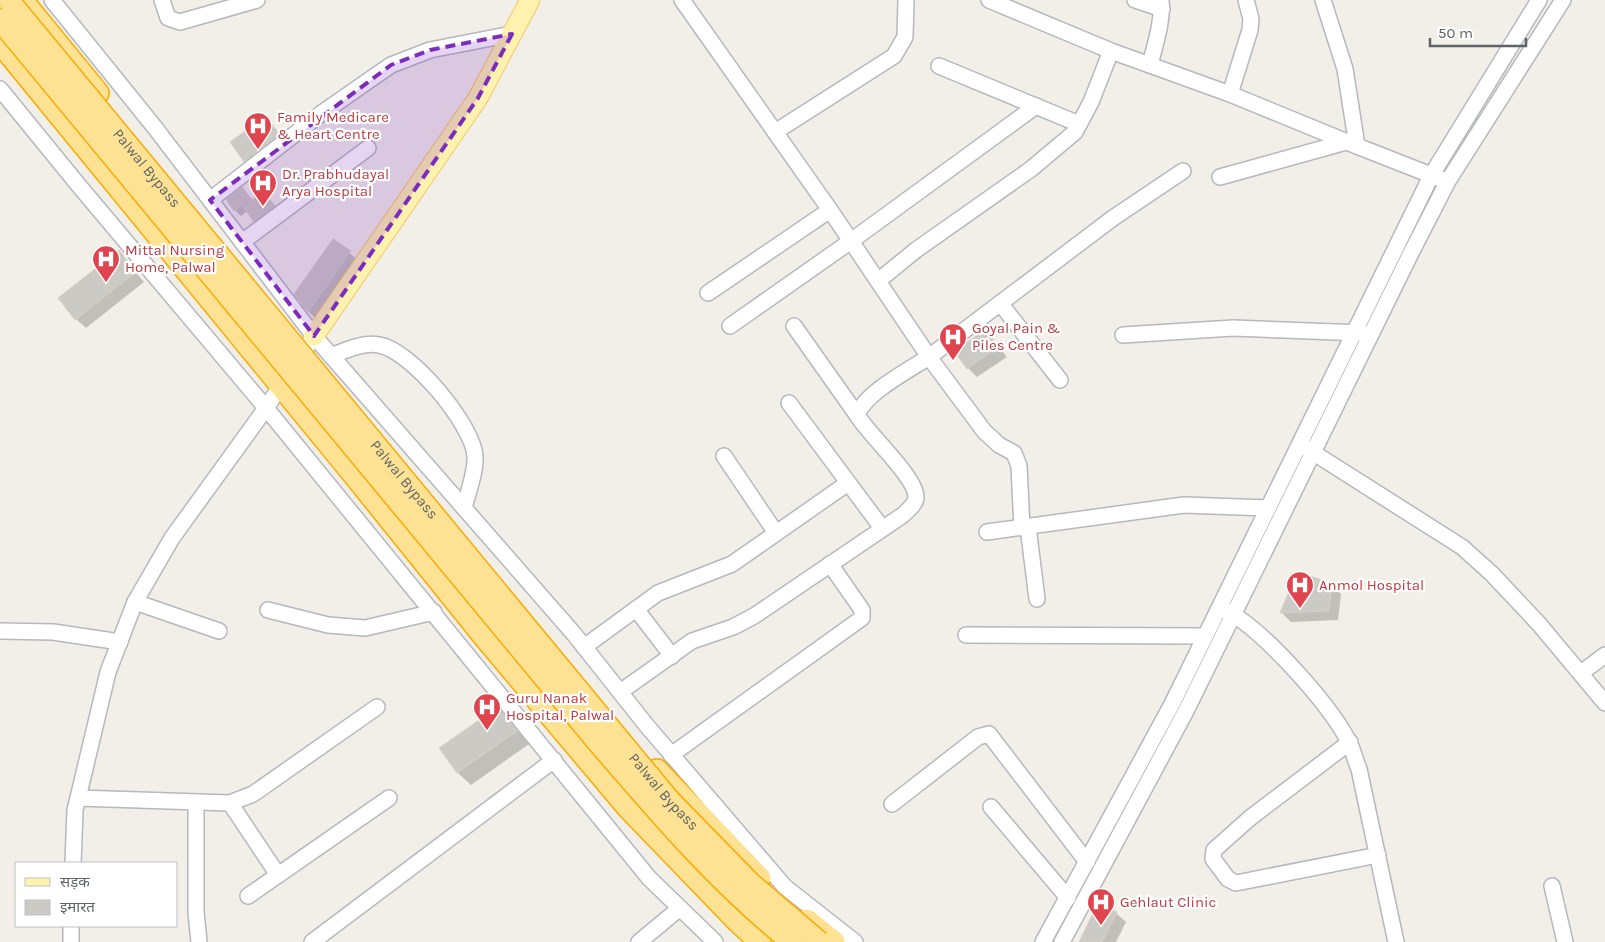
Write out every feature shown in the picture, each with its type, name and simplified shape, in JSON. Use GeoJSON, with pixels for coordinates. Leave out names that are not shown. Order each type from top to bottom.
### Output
{"type":"FeatureCollection","features":[{"type":"Feature","properties":{"kind":"highway","name":"Palwal Bypass"},"geometry":{"type":"LineString","coordinates":[[8,0],[307,346],[669,800],[751,884],[819,942]]}},
{"type":"Feature","properties":{"kind":"highway"},"geometry":{"type":"LineString","coordinates":[[22,0],[673,789],[774,893],[834,942]]}},
{"type":"Feature","properties":{"kind":"highway","name":"Palwal Bypass"},"geometry":{"type":"LineString","coordinates":[[0,20],[597,741],[679,836],[752,910],[792,942]]}},
{"type":"Feature","properties":{"kind":"highway"},"geometry":{"type":"LineString","coordinates":[[0,44],[281,385],[485,638],[628,808],[737,921],[760,942]]}},
{"type":"Feature","properties":{"kind":"main road"},"geometry":{"type":"LineString","coordinates":[[307,346],[478,98],[530,0]]}},
{"type":"Feature","properties":{"kind":"street"},"geometry":{"type":"LineString","coordinates":[[52,0],[242,242],[307,346],[331,356],[584,646],[672,755],[785,887],[854,942]]}},
{"type":"Feature","properties":{"kind":"street"},"geometry":{"type":"LineString","coordinates":[[162,0],[168,18],[174,22],[257,0]]}},
{"type":"Feature","properties":{"kind":"street"},"geometry":{"type":"LineString","coordinates":[[682,0],[984,432],[1014,453],[1018,466],[1025,527],[1037,599]]}},
{"type":"Feature","properties":{"kind":"street"},"geometry":{"type":"LineString","coordinates":[[775,132],[894,56],[905,37],[906,0]]}},
{"type":"Feature","properties":{"kind":"street"},"geometry":{"type":"LineString","coordinates":[[989,0],[1111,51],[1230,94],[1431,176],[1448,181]]}},
{"type":"Feature","properties":{"kind":"street"},"geometry":{"type":"LineString","coordinates":[[1135,0],[1161,5],[1150,65]]}},
{"type":"Feature","properties":{"kind":"street"},"geometry":{"type":"LineString","coordinates":[[1230,94],[1250,30],[1251,19],[1246,0]]}},
{"type":"Feature","properties":{"kind":"street"},"geometry":{"type":"LineString","coordinates":[[1323,0],[1345,69],[1352,144]]}},
{"type":"Feature","properties":{"kind":"street"},"geometry":{"type":"LineString","coordinates":[[1043,942],[1068,898],[1205,636],[1431,176],[1539,0]]}},
{"type":"Feature","properties":{"kind":"street"},"geometry":{"type":"LineString","coordinates":[[1062,942],[1186,711],[1448,181],[1563,0]]}},
{"type":"Feature","properties":{"kind":"street"},"geometry":{"type":"LineString","coordinates":[[210,200],[322,113],[391,65],[430,50],[512,34]]}},
{"type":"Feature","properties":{"kind":"street"},"geometry":{"type":"LineString","coordinates":[[878,281],[916,250],[1031,169],[1075,132],[1111,51]]}},
{"type":"Feature","properties":{"kind":"street"},"geometry":{"type":"LineString","coordinates":[[939,66],[1079,124]]}},
{"type":"Feature","properties":{"kind":"street"},"geometry":{"type":"LineString","coordinates":[[1,93],[266,408],[649,878],[715,942]]}},
{"type":"Feature","properties":{"kind":"street"},"geometry":{"type":"LineString","coordinates":[[730,326],[851,241],[1036,106]]}},
{"type":"Feature","properties":{"kind":"street"},"geometry":{"type":"LineString","coordinates":[[1220,177],[1352,144]]}},
{"type":"Feature","properties":{"kind":"street"},"geometry":{"type":"LineString","coordinates":[[242,242],[368,148]]}},
{"type":"Feature","properties":{"kind":"street"},"geometry":{"type":"LineString","coordinates":[[857,415],[861,406],[870,397],[930,357],[1114,218],[1183,171]]}},
{"type":"Feature","properties":{"kind":"street"},"geometry":{"type":"LineString","coordinates":[[708,293],[830,210]]}},
{"type":"Feature","properties":{"kind":"street"},"geometry":{"type":"LineString","coordinates":[[1000,303],[1060,380]]}},
{"type":"Feature","properties":{"kind":"street"},"geometry":{"type":"LineString","coordinates":[[620,692],[692,641],[733,627],[754,616],[903,515],[915,502],[916,495],[892,458],[857,415],[794,326]]}},
{"type":"Feature","properties":{"kind":"street"},"geometry":{"type":"LineString","coordinates":[[1123,335],[1233,328],[1371,334]]}},
{"type":"Feature","properties":{"kind":"street"},"geometry":{"type":"LineString","coordinates":[[331,356],[359,346],[379,345],[401,353],[423,373],[469,433],[473,446],[475,458],[464,508]]}},
{"type":"Feature","properties":{"kind":"street"},"geometry":{"type":"LineString","coordinates":[[73,862],[75,810],[108,672],[135,602],[172,538],[266,408],[307,346]]}},
{"type":"Feature","properties":{"kind":"street"},"geometry":{"type":"LineString","coordinates":[[789,404],[882,528]]}},
{"type":"Feature","properties":{"kind":"street"},"geometry":{"type":"LineString","coordinates":[[1299,445],[1314,452],[1462,547],[1492,574],[1540,624],[1605,702]]}},
{"type":"Feature","properties":{"kind":"street"},"geometry":{"type":"LineString","coordinates":[[724,456],[776,533]]}},
{"type":"Feature","properties":{"kind":"street"},"geometry":{"type":"LineString","coordinates":[[584,646],[658,592],[674,584],[732,564],[848,483]]}},
{"type":"Feature","properties":{"kind":"street"},"geometry":{"type":"LineString","coordinates":[[987,532],[1184,505],[1268,508]]}},
{"type":"Feature","properties":{"kind":"street"},"geometry":{"type":"LineString","coordinates":[[672,755],[862,618],[862,610],[830,564]]}},
{"type":"Feature","properties":{"kind":"street"},"geometry":{"type":"LineString","coordinates":[[135,602],[219,631]]}},
{"type":"Feature","properties":{"kind":"street"},"geometry":{"type":"LineString","coordinates":[[1219,607],[1234,614],[1288,663],[1350,742],[1358,769],[1396,942]]}},
{"type":"Feature","properties":{"kind":"street"},"geometry":{"type":"LineString","coordinates":[[636,609],[672,656]]}},
{"type":"Feature","properties":{"kind":"street"},"geometry":{"type":"LineString","coordinates":[[268,610],[328,625],[364,628],[434,612]]}},
{"type":"Feature","properties":{"kind":"street"},"geometry":{"type":"LineString","coordinates":[[0,631],[53,632],[120,642]]}},
{"type":"Feature","properties":{"kind":"street"},"geometry":{"type":"LineString","coordinates":[[966,635],[1205,636]]}},
{"type":"Feature","properties":{"kind":"street"},"geometry":{"type":"LineString","coordinates":[[1581,673],[1605,655]]}},
{"type":"Feature","properties":{"kind":"street"},"geometry":{"type":"LineString","coordinates":[[78,798],[230,803],[253,794],[378,707]]}},
{"type":"Feature","properties":{"kind":"street"},"geometry":{"type":"LineString","coordinates":[[892,804],[978,737],[989,734],[1087,862]]}},
{"type":"Feature","properties":{"kind":"street"},"geometry":{"type":"LineString","coordinates":[[1350,742],[1250,818],[1214,850],[1213,859],[1228,879],[1236,883],[1378,856]]}},
{"type":"Feature","properties":{"kind":"street"},"geometry":{"type":"LineString","coordinates":[[312,942],[554,760]]}},
{"type":"Feature","properties":{"kind":"street"},"geometry":{"type":"LineString","coordinates":[[248,896],[389,798]]}},
{"type":"Feature","properties":{"kind":"street"},"geometry":{"type":"LineString","coordinates":[[196,802],[196,912],[199,942]]}},
{"type":"Feature","properties":{"kind":"street"},"geometry":{"type":"LineString","coordinates":[[230,803],[278,875]]}},
{"type":"Feature","properties":{"kind":"street"},"geometry":{"type":"LineString","coordinates":[[991,807],[1068,898]]}},
{"type":"Feature","properties":{"kind":"street"},"geometry":{"type":"LineString","coordinates":[[1552,886],[1561,941]]}},
{"type":"Feature","properties":{"kind":"street"},"geometry":{"type":"LineString","coordinates":[[639,942],[680,908]]}},
{"type":"Feature","properties":{"kind":"street"},"geometry":{"type":"LineString","coordinates":[[71,927],[71,942]]}},
{"type":"Feature","properties":{"kind":"highlighted area"},"geometry":{"type":"Polygon","coordinates":[[[512,34],[478,98],[314,336],[210,200],[391,65],[430,50],[512,34]]]}},
{"type":"Feature","properties":{"kind":"building"},"geometry":{"type":"Polygon","coordinates":[[[266,116],[279,134],[244,162],[230,142],[266,116]]]}},
{"type":"Feature","properties":{"kind":"building"},"geometry":{"type":"Polygon","coordinates":[[[242,187],[252,200],[264,191],[275,206],[254,222],[242,205],[234,211],[226,199],[242,187]]]}},
{"type":"Feature","properties":{"kind":"building"},"geometry":{"type":"Polygon","coordinates":[[[333,239],[351,251],[308,312],[294,294],[333,239]]]}},
{"type":"Feature","properties":{"kind":"building"},"geometry":{"type":"Polygon","coordinates":[[[119,250],[136,272],[75,320],[58,298],[119,250]]]}},
{"type":"Feature","properties":{"kind":"building"},"geometry":{"type":"Polygon","coordinates":[[[986,329],[998,347],[967,369],[954,351],[986,329]]]}},
{"type":"Feature","properties":{"kind":"building"},"geometry":{"type":"Polygon","coordinates":[[[1297,572],[1332,583],[1329,611],[1280,613],[1297,572]]]}},
{"type":"Feature","properties":{"kind":"building"},"geometry":{"type":"Polygon","coordinates":[[[498,707],[517,731],[457,773],[439,748],[498,707]]]}},
{"type":"Feature","properties":{"kind":"building"},"geometry":{"type":"Polygon","coordinates":[[[1098,903],[1117,912],[1102,942],[1079,942],[1098,903]]]}},
{"type":"Feature","properties":{"kind":"place","name":"Family Medicare & Heart Centre"},"geometry":{"type":"Point","coordinates":[258,150]}},
{"type":"Feature","properties":{"kind":"place","name":"Dr. Prabhudayal Arya Hospital"},"geometry":{"type":"Point","coordinates":[263,207]}},
{"type":"Feature","properties":{"kind":"place","name":"Mittal Nursing Home, Palwal"},"geometry":{"type":"Point","coordinates":[106,283]}},
{"type":"Feature","properties":{"kind":"place","name":"Goyal Pain & Piles Centre"},"geometry":{"type":"Point","coordinates":[953,361]}},
{"type":"Feature","properties":{"kind":"place","name":"Anmol Hospital"},"geometry":{"type":"Point","coordinates":[1300,609]}},
{"type":"Feature","properties":{"kind":"place","name":"Guru Nanak Hospital, Palwal"},"geometry":{"type":"Point","coordinates":[487,731]}},
{"type":"Feature","properties":{"kind":"place","name":"Gehlaut Clinic"},"geometry":{"type":"Point","coordinates":[1101,926]}}]}
